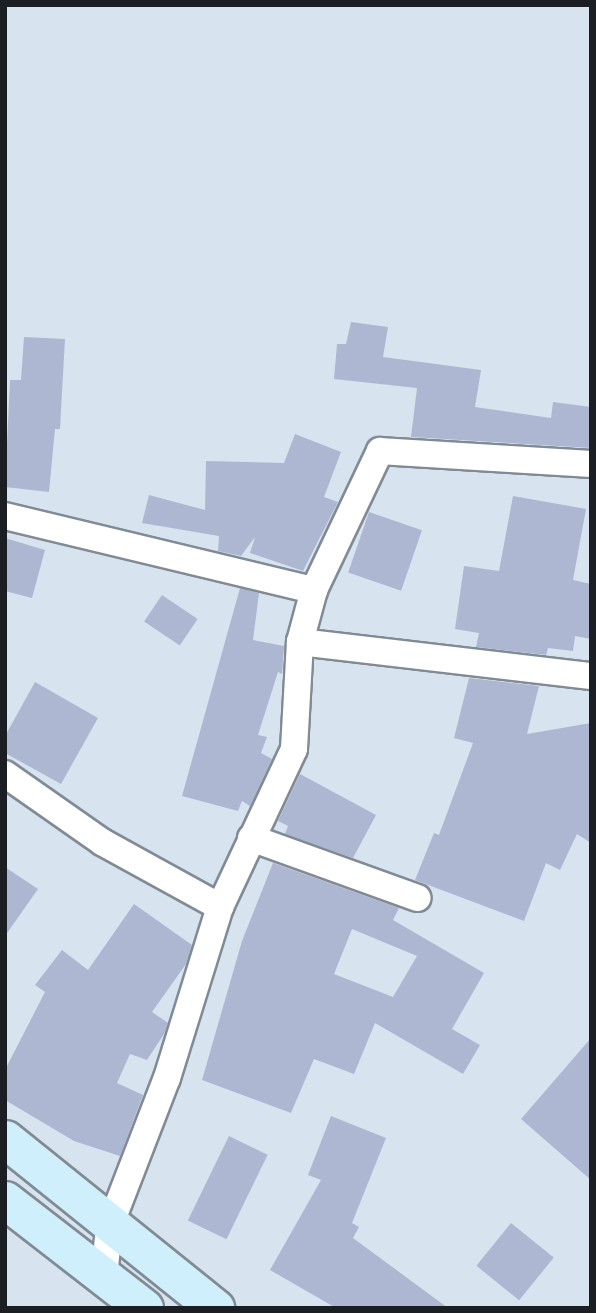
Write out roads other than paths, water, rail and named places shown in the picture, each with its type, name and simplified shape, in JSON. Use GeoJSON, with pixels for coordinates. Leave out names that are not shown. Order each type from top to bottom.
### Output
{"type":"FeatureCollection","features":[{"type":"Feature","properties":{"kind":"main road"},"geometry":{"type":"LineString","coordinates":[[5,1139],[109,1228],[215,1308]]}},
{"type":"Feature","properties":{"kind":"main road"},"geometry":{"type":"LineString","coordinates":[[5,1200],[144,1308]]}},
{"type":"Feature","properties":{"kind":"street"},"geometry":{"type":"LineString","coordinates":[[104,1277],[109,1228],[167,1078],[220,908],[294,749],[300,642],[314,590],[380,451],[591,464]]}},
{"type":"Feature","properties":{"kind":"street"},"geometry":{"type":"LineString","coordinates":[[5,516],[314,590]]}},
{"type":"Feature","properties":{"kind":"street"},"geometry":{"type":"LineString","coordinates":[[300,642],[591,676]]}},
{"type":"Feature","properties":{"kind":"street"},"geometry":{"type":"LineString","coordinates":[[5,774],[102,842],[220,908]]}},
{"type":"Feature","properties":{"kind":"street"},"geometry":{"type":"LineString","coordinates":[[251,838],[418,898]]}}]}
